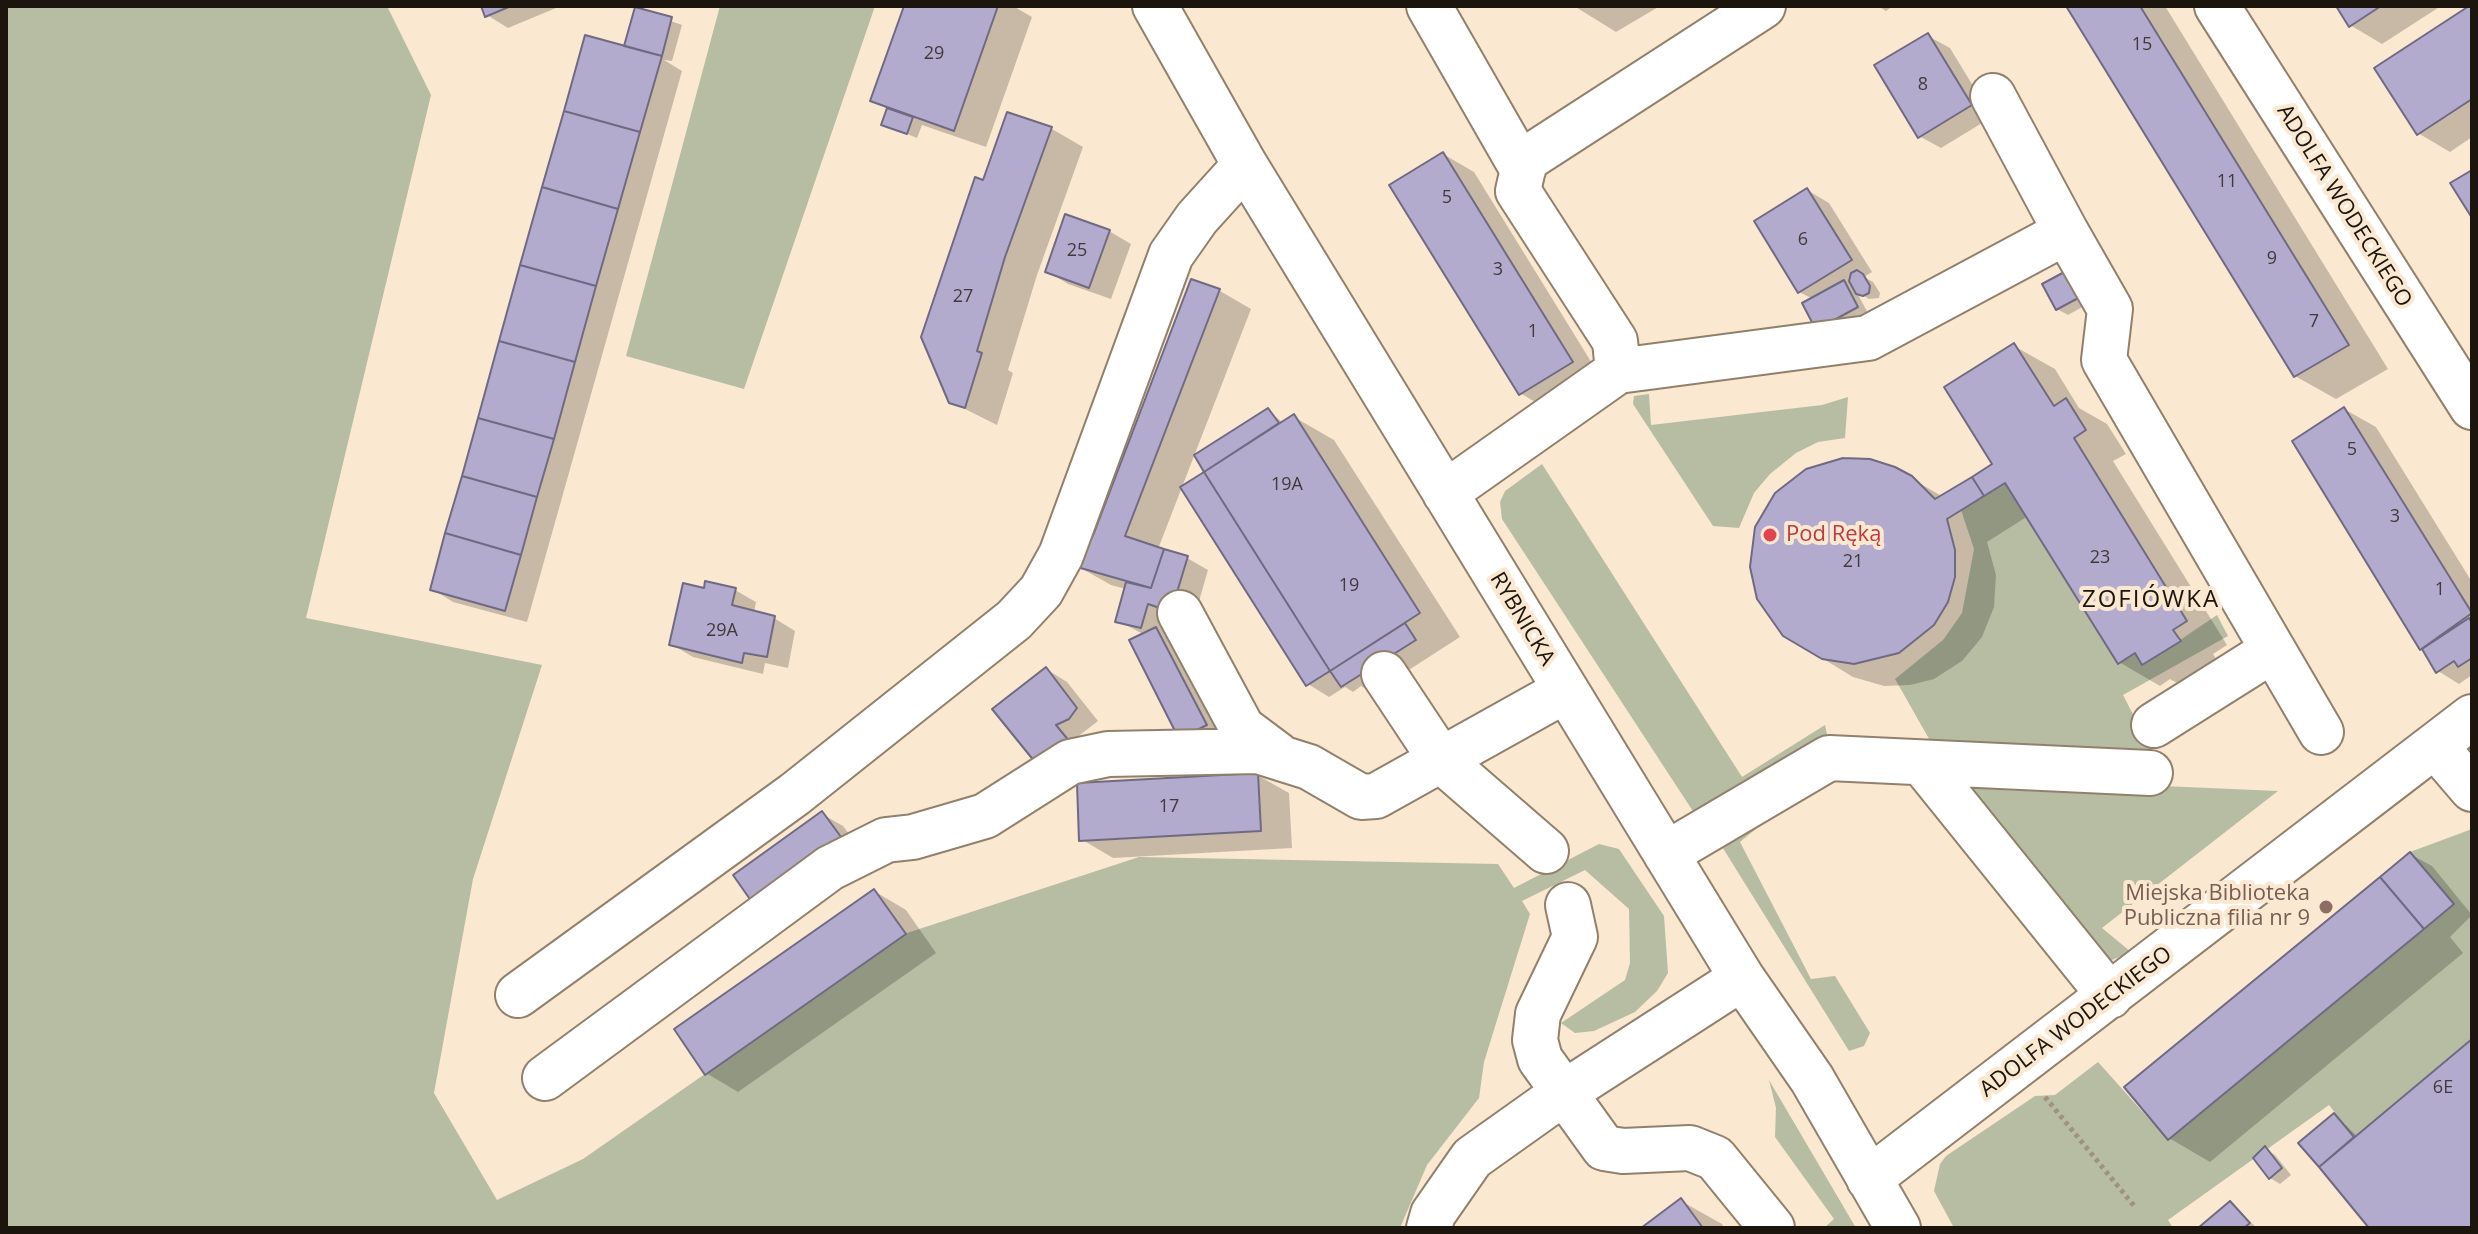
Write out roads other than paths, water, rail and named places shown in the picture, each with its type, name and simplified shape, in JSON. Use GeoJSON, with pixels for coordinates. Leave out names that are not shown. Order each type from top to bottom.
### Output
{"type":"FeatureCollection","features":[{"type":"Feature","properties":{"kind":"street","name":"RYBNICKA"},"geometry":{"type":"LineString","coordinates":[[1155,6],[1245,165],[1742,978],[1812,1079],[1898,1228]]}},
{"type":"Feature","properties":{"kind":"street"},"geometry":{"type":"LineString","coordinates":[[1429,6],[1523,170]]}},
{"type":"Feature","properties":{"kind":"street","name":"ADOLFA WODECKIEGO"},"geometry":{"type":"LineString","coordinates":[[2217,6],[2472,407]]}},
{"type":"Feature","properties":{"kind":"street"},"geometry":{"type":"LineString","coordinates":[[1618,371],[1615,341],[1518,191],[1525,160],[1750,9]]}},
{"type":"Feature","properties":{"kind":"street"},"geometry":{"type":"LineString","coordinates":[[1993,96],[2110,309],[2104,360],[2321,732]]}},
{"type":"Feature","properties":{"kind":"street"},"geometry":{"type":"LineString","coordinates":[[518,995],[795,794],[1014,620],[1041,591],[1061,555],[1171,255],[1197,218],[1245,165]]}},
{"type":"Feature","properties":{"kind":"street"},"geometry":{"type":"LineString","coordinates":[[1445,493],[1618,371],[1868,338],[2066,232]]}},
{"type":"Feature","properties":{"kind":"street"},"geometry":{"type":"LineString","coordinates":[[1180,613],[1242,728],[1278,755],[1361,797],[1376,796],[1566,690]]}},
{"type":"Feature","properties":{"kind":"street"},"geometry":{"type":"LineString","coordinates":[[2154,725],[2273,650]]}},
{"type":"Feature","properties":{"kind":"street"},"geometry":{"type":"LineString","coordinates":[[1384,674],[1441,760],[1546,851]]}},
{"type":"Feature","properties":{"kind":"street","name":"ADOLFA WODECKIEGO"},"geometry":{"type":"LineString","coordinates":[[1869,1179],[2472,717]]}},
{"type":"Feature","properties":{"kind":"street"},"geometry":{"type":"LineString","coordinates":[[2436,747],[2472,789]]}},
{"type":"Feature","properties":{"kind":"street"},"geometry":{"type":"LineString","coordinates":[[545,1078],[830,868],[862,849],[985,816],[1044,782],[1070,762],[1123,754],[1228,751],[1278,755]]}},
{"type":"Feature","properties":{"kind":"street"},"geometry":{"type":"LineString","coordinates":[[1666,854],[1829,758],[2150,773]]}},
{"type":"Feature","properties":{"kind":"street"},"geometry":{"type":"LineString","coordinates":[[1923,764],[2110,996]]}},
{"type":"Feature","properties":{"kind":"street"},"geometry":{"type":"LineString","coordinates":[[1568,905],[1575,937],[1538,1014],[1535,1040],[1540,1059],[1562,1094],[1604,1148],[1623,1151],[1690,1148],[1715,1158],[1772,1228]]}},
{"type":"Feature","properties":{"kind":"street"},"geometry":{"type":"LineString","coordinates":[[1429,1228],[1433,1214],[1472,1158],[1562,1094],[1742,978]]}},
{"type":"Feature","properties":{"kind":"place","name":"Pod Ręką"},"geometry":{"type":"Point","coordinates":[1770,535]}},
{"type":"Feature","properties":{"kind":"place","name":"Miejska Biblioteka Publiczna filia nr 9"},"geometry":{"type":"Point","coordinates":[2326,907]}},
{"type":"Feature","properties":{"kind":"district","name":"ZOFIÓWKA"},"geometry":{"type":"Point","coordinates":[2151,600]}}]}
